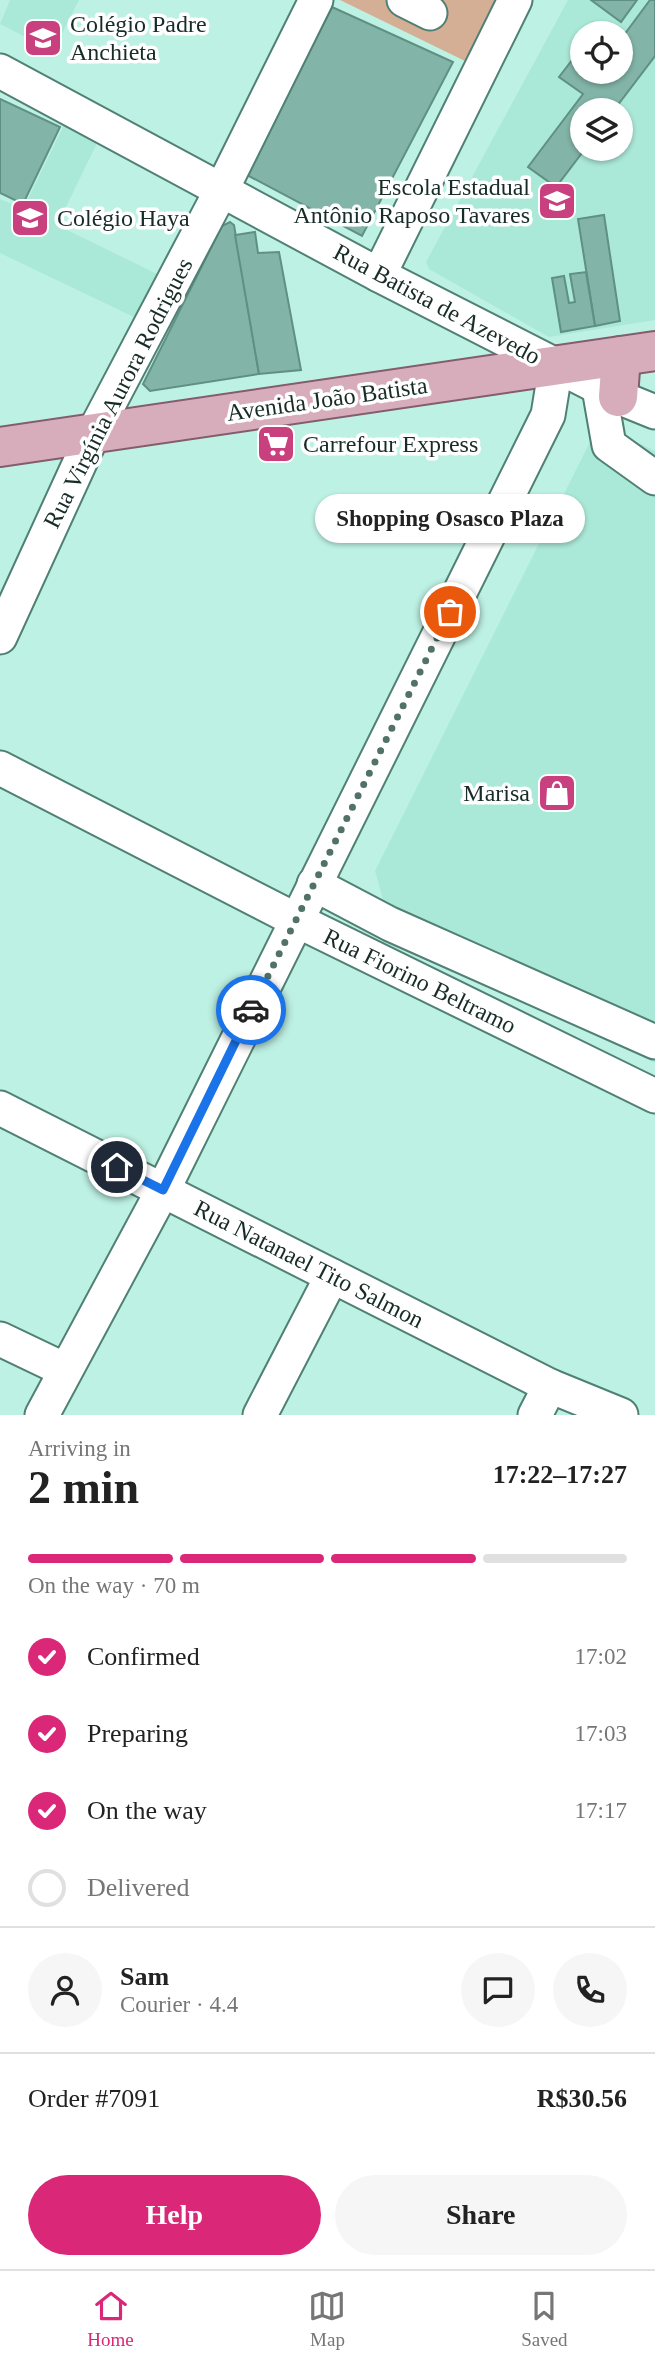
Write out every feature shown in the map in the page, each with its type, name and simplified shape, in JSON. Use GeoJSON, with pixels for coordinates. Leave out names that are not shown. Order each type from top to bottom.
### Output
{"type":"FeatureCollection","features":[{"type":"Feature","properties":{"kind":"main road","name":"Avenida João Batista"},"geometry":{"type":"LineString","coordinates":[[0,447],[556,366],[645,359]]}},
{"type":"Feature","properties":{"kind":"main road"},"geometry":{"type":"LineString","coordinates":[[608,392],[645,359]]}},
{"type":"Feature","properties":{"kind":"street","name":"Rua Virgínia Aurora Rodrigues"},"geometry":{"type":"LineString","coordinates":[[0,637],[93,434],[222,189],[316,0]]}},
{"type":"Feature","properties":{"kind":"street"},"geometry":{"type":"LineString","coordinates":[[379,275],[514,2]]}},
{"type":"Feature","properties":{"kind":"street","name":"Rua Batista de Azevedo"},"geometry":{"type":"LineString","coordinates":[[0,71],[379,275],[608,392],[655,412]]}},
{"type":"Feature","properties":{"kind":"street"},"geometry":{"type":"LineString","coordinates":[[42,1415],[163,1190],[548,415],[556,366]]}},
{"type":"Feature","properties":{"kind":"street"},"geometry":{"type":"LineString","coordinates":[[608,392],[609,444],[655,478]]}},
{"type":"Feature","properties":{"kind":"street","name":"Rua Fiorino Beltramo"},"geometry":{"type":"LineString","coordinates":[[0,768],[296,920],[655,1096]]}},
{"type":"Feature","properties":{"kind":"street"},"geometry":{"type":"LineString","coordinates":[[314,884],[390,925],[655,1042]]}},
{"type":"Feature","properties":{"kind":"street","name":"Rua Natanael Tito Salmon"},"geometry":{"type":"LineString","coordinates":[[0,1108],[550,1385],[621,1415]]}},
{"type":"Feature","properties":{"kind":"street"},"geometry":{"type":"LineString","coordinates":[[260,1415],[332,1276]]}},
{"type":"Feature","properties":{"kind":"street"},"geometry":{"type":"LineString","coordinates":[[0,1339],[65,1370]]}},
{"type":"Feature","properties":{"kind":"street"},"geometry":{"type":"LineString","coordinates":[[535,1415],[550,1385]]}},
{"type":"Feature","properties":{"kind":"shaded area","name":"Colégio Padre Anchieta"},"geometry":{"type":"Polygon","coordinates":[[[10,0],[79,0],[53,51],[0,24],[10,0]]]}},
{"type":"Feature","properties":{"kind":"shaded area"},"geometry":{"type":"Polygon","coordinates":[[[340,0],[495,0],[467,62],[340,0]]]}},
{"type":"Feature","properties":{"kind":"shaded area","name":"Escola Estadual Antônio Raposo Tavares"},"geometry":{"type":"Polygon","coordinates":[[[568,0],[655,0],[655,320],[549,337],[429,269],[426,262],[568,0]]]}},
{"type":"Feature","properties":{"kind":"shaded area","name":"Colégio Haya"},"geometry":{"type":"Polygon","coordinates":[[[68,117],[102,133],[57,225],[157,274],[136,318],[0,253],[0,199],[23,209],[68,117]]]}},
{"type":"Feature","properties":{"kind":"shaded area"},"geometry":{"type":"Polygon","coordinates":[[[599,424],[655,451],[655,1063],[390,924],[375,871],[599,424]]]}},
{"type":"Feature","properties":{"kind":"building"},"geometry":{"type":"Polygon","coordinates":[[[591,0],[637,0],[620,21],[591,0]]]}},
{"type":"Feature","properties":{"kind":"building"},"geometry":{"type":"Polygon","coordinates":[[[650,0],[655,0],[655,56],[623,98],[580,98],[583,94],[559,77],[570,63],[570,84],[633,84],[633,23],[650,0]]]}},
{"type":"Feature","properties":{"kind":"building"},"geometry":{"type":"Polygon","coordinates":[[[332,7],[453,62],[362,236],[247,175],[332,7]]]}},
{"type":"Feature","properties":{"kind":"building"},"geometry":{"type":"Polygon","coordinates":[[[0,99],[60,127],[23,204],[0,193],[0,99]]]}},
{"type":"Feature","properties":{"kind":"building"},"geometry":{"type":"Polygon","coordinates":[[[570,111],[570,161],[576,161],[556,187],[528,167],[570,111]]]}},
{"type":"Feature","properties":{"kind":"building"},"geometry":{"type":"Polygon","coordinates":[[[604,215],[620,321],[595,326],[578,219],[604,215]]]}},
{"type":"Feature","properties":{"kind":"building"},"geometry":{"type":"Polygon","coordinates":[[[230,222],[234,225],[259,374],[150,391],[143,384],[222,226],[230,222]]]}},
{"type":"Feature","properties":{"kind":"building"},"geometry":{"type":"Polygon","coordinates":[[[255,232],[258,253],[279,252],[301,370],[259,374],[235,235],[255,232]]]}},
{"type":"Feature","properties":{"kind":"building"},"geometry":{"type":"Polygon","coordinates":[[[586,272],[595,326],[561,332],[552,278],[564,276],[569,303],[575,302],[570,274],[586,272]]]}},
{"type":"Feature","properties":{"kind":"way so far"},"geometry":{"type":"LineString","coordinates":[[251,1010],[450,612]]}},
{"type":"Feature","properties":{"kind":"place","name":"Colégio Padre Anchieta"},"geometry":{"type":"Point","coordinates":[43,38]}},
{"type":"Feature","properties":{"kind":"place","name":"Escola Estadual Antônio Raposo Tavares"},"geometry":{"type":"Point","coordinates":[557,201]}},
{"type":"Feature","properties":{"kind":"place","name":"Colégio Haya"},"geometry":{"type":"Point","coordinates":[30,218]}},
{"type":"Feature","properties":{"kind":"place","name":"Carrefour Express"},"geometry":{"type":"Point","coordinates":[276,444]}},
{"type":"Feature","properties":{"kind":"place","name":"Shopping Osasco Plaza"},"geometry":{"type":"Point","coordinates":[450,612]}},
{"type":"Feature","properties":{"kind":"place","name":"Marisa"},"geometry":{"type":"Point","coordinates":[557,793]}},
{"type":"Feature","properties":{"kind":"route"},"geometry":{"type":"LineString","coordinates":[[117,1167],[163,1190],[251,1010]]}}]}
